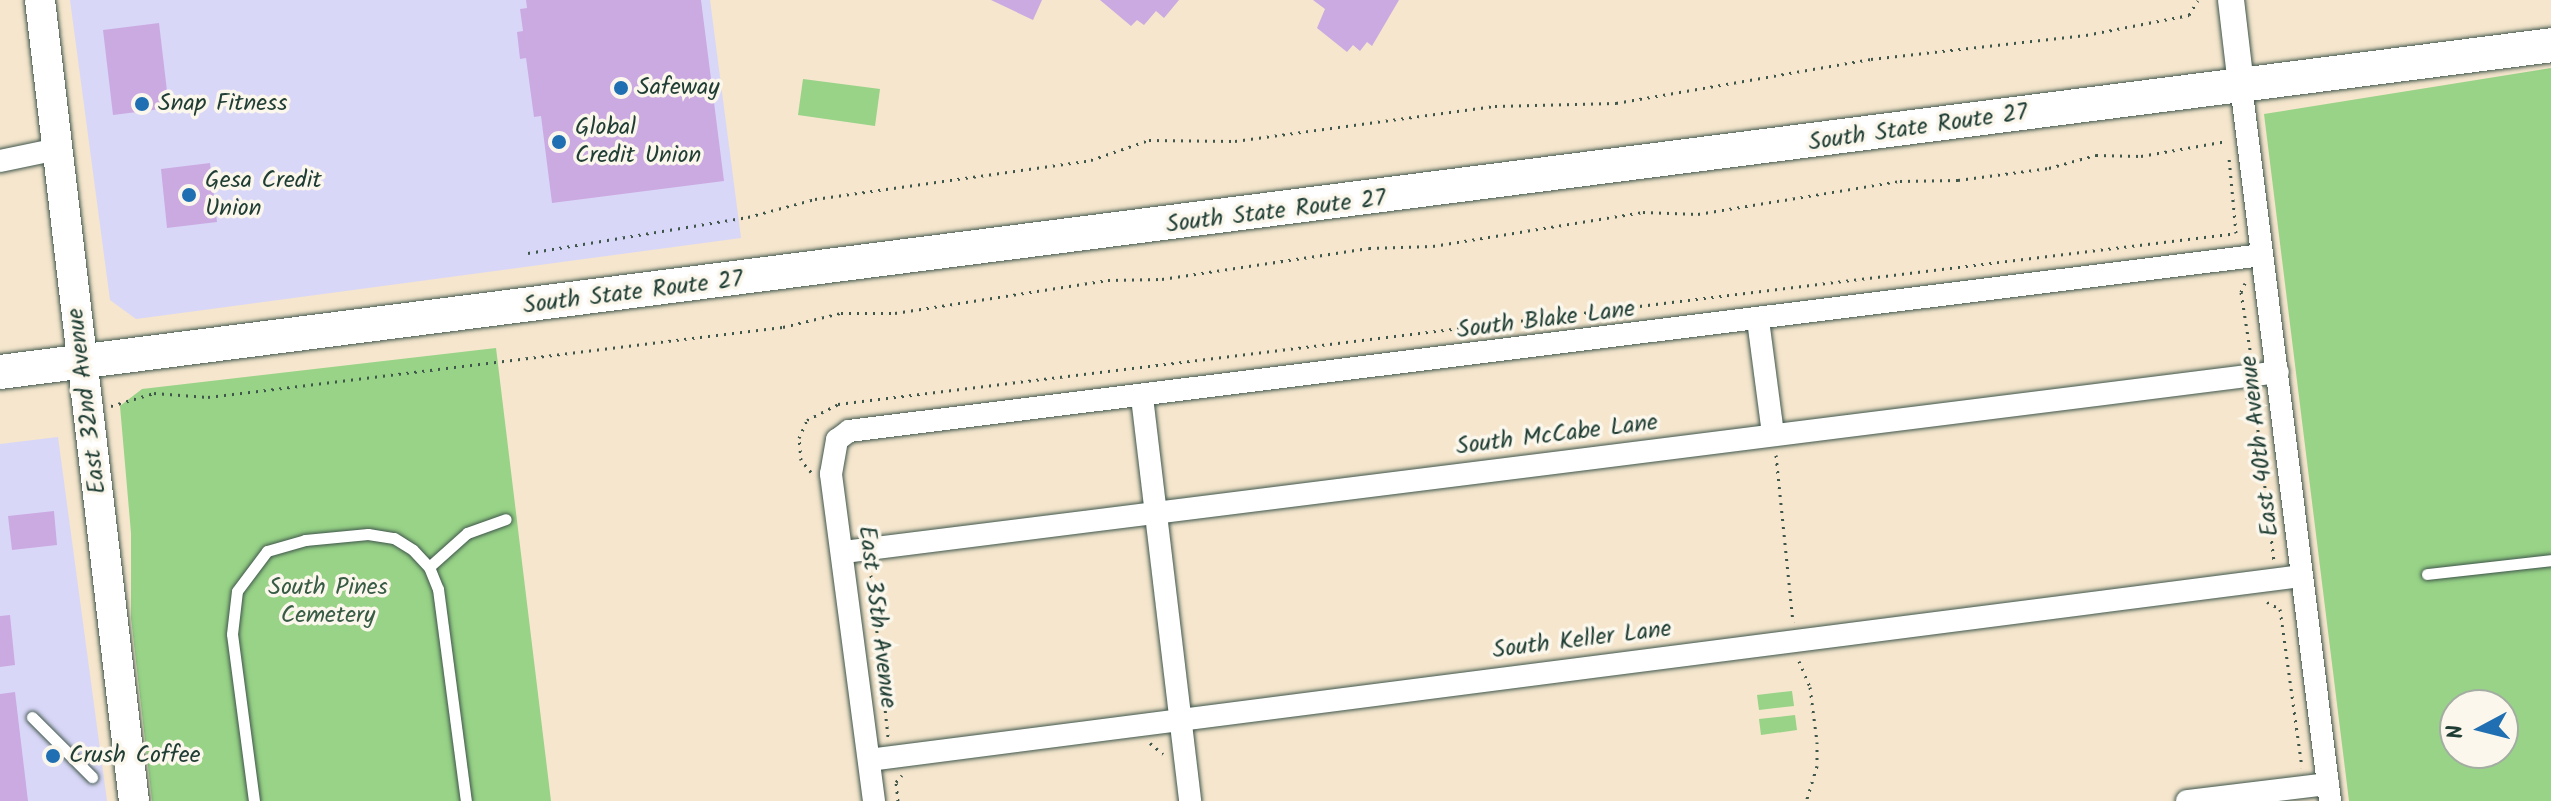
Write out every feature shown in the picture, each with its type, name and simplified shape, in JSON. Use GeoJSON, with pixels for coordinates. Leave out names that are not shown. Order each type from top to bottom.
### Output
{"type":"FeatureCollection","features":[{"type":"Feature","properties":{"kind":"main road","name":"East 32nd Avenue"},"geometry":{"type":"LineString","coordinates":[[40,0],[134,801]]}},
{"type":"Feature","properties":{"kind":"main road","name":"South State Route 27"},"geometry":{"type":"LineString","coordinates":[[0,372],[1145,229],[2551,45]]}},
{"type":"Feature","properties":{"kind":"street"},"geometry":{"type":"LineString","coordinates":[[2231,0],[2241,85]]}},
{"type":"Feature","properties":{"kind":"street","name":"East 40th Avenue"},"geometry":{"type":"LineString","coordinates":[[2241,85],[2329,792]]}},
{"type":"Feature","properties":{"kind":"street"},"geometry":{"type":"LineString","coordinates":[[0,161],[58,149]]}},
{"type":"Feature","properties":{"kind":"street","name":"South Blake Lane"},"geometry":{"type":"LineString","coordinates":[[837,440],[849,431],[1142,397],[2262,255]]}},
{"type":"Feature","properties":{"kind":"street"},"geometry":{"type":"LineString","coordinates":[[1758,320],[1774,444]]}},
{"type":"Feature","properties":{"kind":"street","name":"South McCabe Lane"},"geometry":{"type":"LineString","coordinates":[[844,552],[1157,512],[1774,444],[2278,372]]}},
{"type":"Feature","properties":{"kind":"street"},"geometry":{"type":"LineString","coordinates":[[1142,397],[1190,801]]}},
{"type":"Feature","properties":{"kind":"street","name":"East 35th Avenue"},"geometry":{"type":"LineString","coordinates":[[837,440],[831,474],[844,552],[874,801]]}},
{"type":"Feature","properties":{"kind":"street","name":"South Keller Lane"},"geometry":{"type":"LineString","coordinates":[[869,760],[1179,717],[1797,650],[2302,576]]}},
{"type":"Feature","properties":{"kind":"street"},"geometry":{"type":"LineString","coordinates":[[2187,801],[2329,792]]}},
{"type":"Feature","properties":{"kind":"lane"},"geometry":{"type":"LineString","coordinates":[[429,567],[467,533],[506,519]]}},
{"type":"Feature","properties":{"kind":"lane"},"geometry":{"type":"LineString","coordinates":[[254,801],[232,634],[235,600],[249,569],[267,551],[305,540],[368,534],[394,538],[429,567],[438,589],[466,801]]}},
{"type":"Feature","properties":{"kind":"lane"},"geometry":{"type":"LineString","coordinates":[[2427,574],[2551,560]]}},
{"type":"Feature","properties":{"kind":"lane"},"geometry":{"type":"LineString","coordinates":[[32,717],[92,777]]}},
{"type":"Feature","properties":{"kind":"path"},"geometry":{"type":"LineString","coordinates":[[528,253],[748,217],[815,199],[1091,160],[1149,140],[1235,141],[1495,106],[1629,101],[1871,59],[2086,35],[2189,15],[2198,0]]}},
{"type":"Feature","properties":{"kind":"path"},"geometry":{"type":"LineString","coordinates":[[87,409],[127,404],[154,393],[208,397],[783,327],[841,313],[895,313],[1108,280],[1162,279],[1369,248],[1433,246],[1643,212],[1698,214],[1900,181],[2049,168],[2096,155],[2141,156],[2247,136]]}},
{"type":"Feature","properties":{"kind":"path"},"geometry":{"type":"LineString","coordinates":[[2245,283],[2241,292],[2247,354],[2257,361]]}},
{"type":"Feature","properties":{"kind":"path"},"geometry":{"type":"LineString","coordinates":[[2243,395],[2255,406],[2274,560],[2280,566]]}},
{"type":"Feature","properties":{"kind":"path"},"geometry":{"type":"LineString","coordinates":[[1774,444],[1791,452]]}},
{"type":"Feature","properties":{"kind":"path"},"geometry":{"type":"LineString","coordinates":[[1760,455],[1774,444]]}},
{"type":"Feature","properties":{"kind":"path"},"geometry":{"type":"LineString","coordinates":[[1774,444],[1797,650],[1810,687],[1817,742],[1817,766],[1806,801]]}},
{"type":"Feature","properties":{"kind":"path"},"geometry":{"type":"LineString","coordinates":[[876,567],[871,575],[890,735],[886,740]]}},
{"type":"Feature","properties":{"kind":"path"},"geometry":{"type":"LineString","coordinates":[[2253,604],[2268,602],[2280,609],[2298,763],[2305,769]]}},
{"type":"Feature","properties":{"kind":"path"},"geometry":{"type":"LineString","coordinates":[[1797,650],[1814,658]]}},
{"type":"Feature","properties":{"kind":"path"},"geometry":{"type":"LineString","coordinates":[[1134,745],[1150,743],[1168,759]]}},
{"type":"Feature","properties":{"kind":"path"},"geometry":{"type":"LineString","coordinates":[[898,801],[896,782],[903,774]]}},
{"type":"Feature","properties":{"kind":"shaded area"},"geometry":{"type":"Polygon","coordinates":[[[70,0],[710,0],[741,238],[136,319],[110,300],[70,0]]]}},
{"type":"Feature","properties":{"kind":"shaded area"},"geometry":{"type":"Polygon","coordinates":[[[58,437],[107,801],[0,801],[0,444],[58,437]]]}},
{"type":"Feature","properties":{"kind":"green space"},"geometry":{"type":"Polygon","coordinates":[[[2551,68],[2551,801],[2349,801],[2264,114],[2551,68]]]}},
{"type":"Feature","properties":{"kind":"green space"},"geometry":{"type":"Polygon","coordinates":[[[803,79],[880,89],[875,126],[798,115],[803,79]]]}},
{"type":"Feature","properties":{"kind":"green space","name":"South Pines Cemetery"},"geometry":{"type":"Polygon","coordinates":[[[496,348],[551,801],[152,801],[131,618],[131,533],[120,406],[142,389],[496,348]]]}},
{"type":"Feature","properties":{"kind":"green space"},"geometry":{"type":"Polygon","coordinates":[[[1792,691],[1794,706],[1759,710],[1757,695],[1792,691]]]}},
{"type":"Feature","properties":{"kind":"green space"},"geometry":{"type":"Polygon","coordinates":[[[1795,715],[1797,730],[1761,735],[1759,719],[1795,715]]]}},
{"type":"Feature","properties":{"kind":"building","name":"Safeway"},"geometry":{"type":"Polygon","coordinates":[[[526,0],[701,0],[724,181],[552,203],[541,116],[534,117],[526,58],[520,59],[517,32],[523,31],[520,9],[527,8],[526,0]]]}},
{"type":"Feature","properties":{"kind":"building"},"geometry":{"type":"Polygon","coordinates":[[[991,0],[1042,0],[1033,20],[991,0]]]}},
{"type":"Feature","properties":{"kind":"building"},"geometry":{"type":"Polygon","coordinates":[[[1100,0],[1179,0],[1164,18],[1156,11],[1144,25],[1137,20],[1131,26],[1100,0]]]}},
{"type":"Feature","properties":{"kind":"building"},"geometry":{"type":"Polygon","coordinates":[[[1313,0],[1399,0],[1372,46],[1367,42],[1360,51],[1353,45],[1347,52],[1317,28],[1325,9],[1313,0]]]}},
{"type":"Feature","properties":{"kind":"building"},"geometry":{"type":"Polygon","coordinates":[[[159,23],[169,108],[113,115],[103,30],[159,23]]]}},
{"type":"Feature","properties":{"kind":"building","name":"Gesa Credit Union"},"geometry":{"type":"Polygon","coordinates":[[[210,163],[217,222],[167,228],[161,169],[210,163]]]}},
{"type":"Feature","properties":{"kind":"building"},"geometry":{"type":"Polygon","coordinates":[[[54,511],[57,545],[12,550],[8,516],[54,511]]]}},
{"type":"Feature","properties":{"kind":"building"},"geometry":{"type":"Polygon","coordinates":[[[10,615],[15,665],[0,667],[0,616],[10,615]]]}},
{"type":"Feature","properties":{"kind":"building"},"geometry":{"type":"Polygon","coordinates":[[[15,692],[28,801],[0,801],[0,694],[15,692]]]}},
{"type":"Feature","properties":{"kind":"place","name":"Safeway"},"geometry":{"type":"Point","coordinates":[621,88]}},
{"type":"Feature","properties":{"kind":"place","name":"Snap Fitness"},"geometry":{"type":"Point","coordinates":[142,104]}},
{"type":"Feature","properties":{"kind":"place","name":"Global Credit Union"},"geometry":{"type":"Point","coordinates":[559,142]}},
{"type":"Feature","properties":{"kind":"place","name":"Gesa Credit Union"},"geometry":{"type":"Point","coordinates":[189,195]}},
{"type":"Feature","properties":{"kind":"place","name":"Crush Coffee"},"geometry":{"type":"Point","coordinates":[53,756]}}]}
